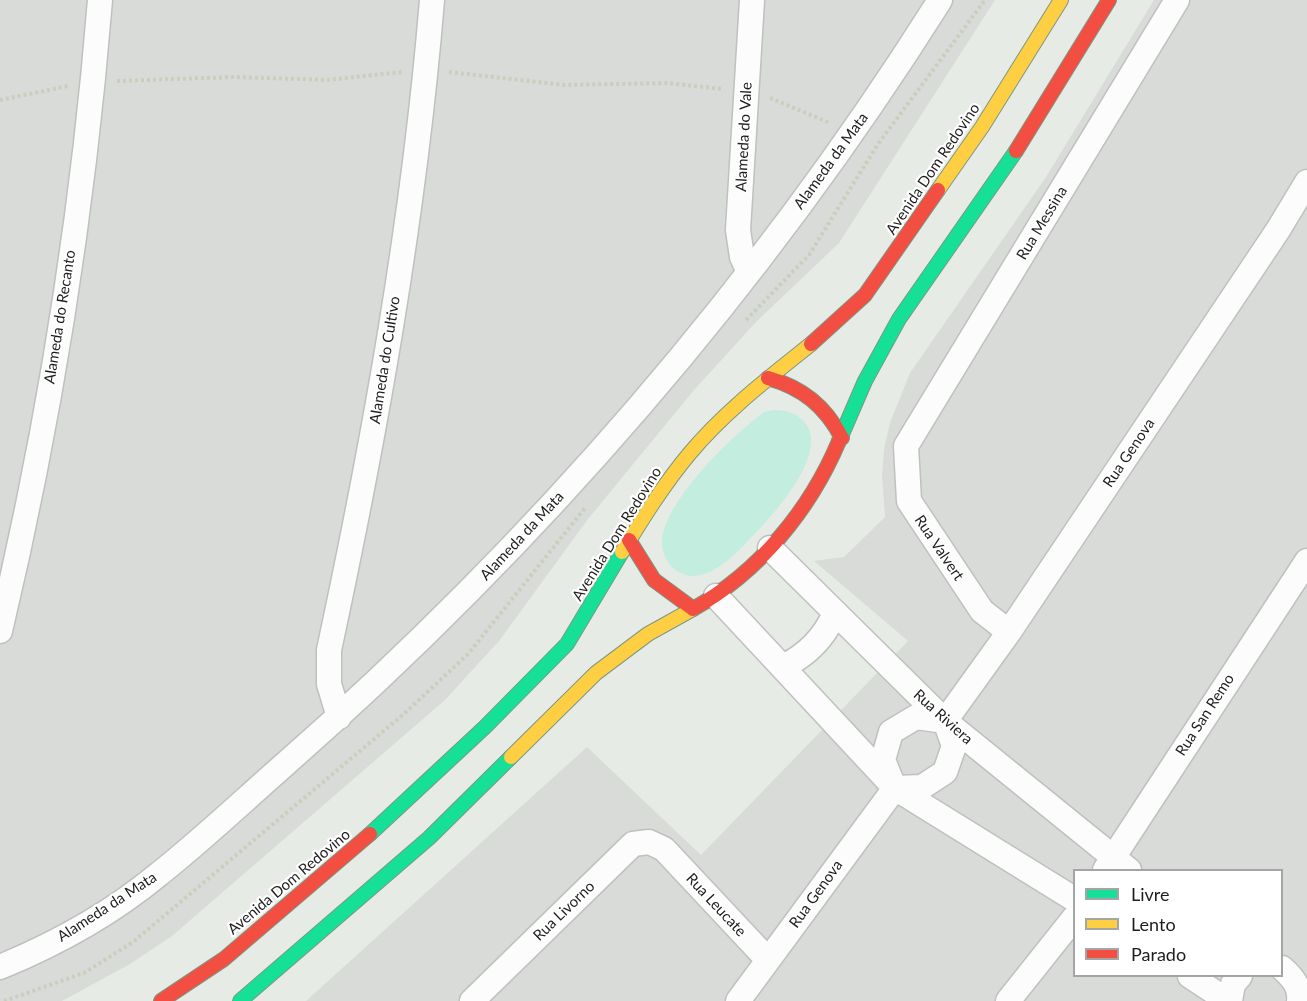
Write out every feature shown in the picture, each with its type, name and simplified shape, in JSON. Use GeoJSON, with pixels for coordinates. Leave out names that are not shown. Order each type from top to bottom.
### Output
{"type":"FeatureCollection","features":[{"type":"Feature","properties":{"kind":"street","name":"Alameda do Recanto"},"geometry":{"type":"LineString","coordinates":[[0,631],[32,483],[55,358],[93,81],[100,0]]}},
{"type":"Feature","properties":{"kind":"street","name":"Alameda do Cultivo"},"geometry":{"type":"LineString","coordinates":[[339,717],[329,684],[329,650],[367,465],[397,290],[426,69],[432,0]]}},
{"type":"Feature","properties":{"kind":"street","name":"Alameda do Vale"},"geometry":{"type":"LineString","coordinates":[[749,272],[741,256],[738,230],[752,0]]}},
{"type":"Feature","properties":{"kind":"street","name":"Alameda da Mata"},"geometry":{"type":"LineString","coordinates":[[0,967],[90,921],[158,875],[339,717],[432,628],[561,495],[631,416],[749,272],[853,132],[940,0]]}},
{"type":"Feature","properties":{"kind":"street","name":"Avenida Dom Redovino"},"geometry":{"type":"LineString","coordinates":[[161,1001],[224,959],[284,910],[401,807],[567,644],[663,487],[691,452],[715,425],[824,333],[865,295],[982,127],[1061,0]]}},
{"type":"Feature","properties":{"kind":"street"},"geometry":{"type":"LineString","coordinates":[[240,1001],[429,838],[596,673],[648,634],[716,596],[770,548],[814,493],[842,438],[865,381],[899,320],[1017,150],[1109,0]]}},
{"type":"Feature","properties":{"kind":"street","name":"Rua Messina"},"geometry":{"type":"LineString","coordinates":[[906,446],[1177,0]]}},
{"type":"Feature","properties":{"kind":"street","name":"Rua Genova"},"geometry":{"type":"LineString","coordinates":[[945,721],[1009,633],[1278,230],[1307,182]]}},
{"type":"Feature","properties":{"kind":"street"},"geometry":{"type":"LineString","coordinates":[[768,378],[809,394],[829,414],[842,438]]}},
{"type":"Feature","properties":{"kind":"street","name":"Rua Valvert"},"geometry":{"type":"LineString","coordinates":[[906,446],[909,501],[982,612],[1009,633]]}},
{"type":"Feature","properties":{"kind":"street"},"geometry":{"type":"LineString","coordinates":[[629,540],[654,581],[678,601],[692,608]]}},
{"type":"Feature","properties":{"kind":"street","name":"Rua Riviera"},"geometry":{"type":"LineString","coordinates":[[770,548],[945,721],[1115,866]]}},
{"type":"Feature","properties":{"kind":"street","name":"Rua San Remo"},"geometry":{"type":"LineString","coordinates":[[1115,866],[1307,561]]}},
{"type":"Feature","properties":{"kind":"street"},"geometry":{"type":"LineString","coordinates":[[716,596],[895,788],[1073,897]]}},
{"type":"Feature","properties":{"kind":"street"},"geometry":{"type":"LineString","coordinates":[[783,667],[811,649],[829,626],[835,613]]}},
{"type":"Feature","properties":{"kind":"street"},"geometry":{"type":"LineString","coordinates":[[916,717],[945,721],[954,746],[945,772],[922,788],[895,788],[883,760],[891,732],[916,717]]}},
{"type":"Feature","properties":{"kind":"street","name":"Rua Genova"},"geometry":{"type":"LineString","coordinates":[[738,1001],[895,788]]}},
{"type":"Feature","properties":{"kind":"street","name":"Rua Livorno"},"geometry":{"type":"LineString","coordinates":[[472,1001],[633,844],[650,842],[664,849]]}},
{"type":"Feature","properties":{"kind":"street","name":"Rua Leucate"},"geometry":{"type":"LineString","coordinates":[[664,849],[768,960]]}},
{"type":"Feature","properties":{"kind":"street"},"geometry":{"type":"LineString","coordinates":[[1008,1001],[1073,919]]}},
{"type":"Feature","properties":{"kind":"street"},"geometry":{"type":"LineString","coordinates":[[1193,977],[1229,1001],[1233,984],[1238,977]]}},
{"type":"Feature","properties":{"kind":"shaded area"},"geometry":{"type":"Polygon","coordinates":[[[0,0],[995,0],[839,243],[756,322],[694,390],[588,519],[499,641],[445,700],[172,936],[130,964],[62,1001],[0,1001],[0,0]]]}},
{"type":"Feature","properties":{"kind":"shaded area"},"geometry":{"type":"Polygon","coordinates":[[[1154,0],[1307,0],[1307,1001],[306,1001],[587,747],[701,855],[908,641],[814,561],[844,557],[885,517],[882,476],[884,449],[890,423],[910,373],[1046,177],[1154,0]]]}},
{"type":"Feature","properties":{"kind":"green space"},"geometry":{"type":"Polygon","coordinates":[[[774,410],[792,413],[799,417],[806,424],[811,438],[803,470],[793,488],[756,533],[722,565],[702,575],[682,574],[672,567],[662,546],[667,522],[676,504],[703,469],[735,436],[764,412],[774,410]]]}},
{"type":"Feature","properties":{"kind":"traffic: fast"},"geometry":{"type":"LineString","coordinates":[[839,441],[865,381],[899,319],[1016,151]]}},
{"type":"Feature","properties":{"kind":"traffic: fast"},"geometry":{"type":"LineString","coordinates":[[370,834],[485,727],[567,644],[622,552]]}},
{"type":"Feature","properties":{"kind":"traffic: fast"},"geometry":{"type":"LineString","coordinates":[[240,1001],[429,838],[511,757]]}},
{"type":"Feature","properties":{"kind":"traffic: slow"},"geometry":{"type":"LineString","coordinates":[[938,190],[982,127],[1061,0]]}},
{"type":"Feature","properties":{"kind":"traffic: slow"},"geometry":{"type":"LineString","coordinates":[[622,552],[680,465],[704,438],[748,396],[811,344]]}},
{"type":"Feature","properties":{"kind":"traffic: slow"},"geometry":{"type":"LineString","coordinates":[[511,757],[596,673],[648,634],[693,609]]}},
{"type":"Feature","properties":{"kind":"traffic: jam"},"geometry":{"type":"LineString","coordinates":[[1016,151],[1109,0]]}},
{"type":"Feature","properties":{"kind":"traffic: jam"},"geometry":{"type":"LineString","coordinates":[[811,344],[865,295],[938,190]]}},
{"type":"Feature","properties":{"kind":"traffic: jam"},"geometry":{"type":"LineString","coordinates":[[768,378],[792,387],[812,400],[828,417],[842,438]]}},
{"type":"Feature","properties":{"kind":"traffic: jam"},"geometry":{"type":"LineString","coordinates":[[693,609],[740,577],[780,537],[813,491],[839,441]]}},
{"type":"Feature","properties":{"kind":"traffic: jam"},"geometry":{"type":"LineString","coordinates":[[629,540],[654,580],[692,608]]}},
{"type":"Feature","properties":{"kind":"traffic: jam"},"geometry":{"type":"LineString","coordinates":[[161,1001],[224,959],[370,834]]}}]}
